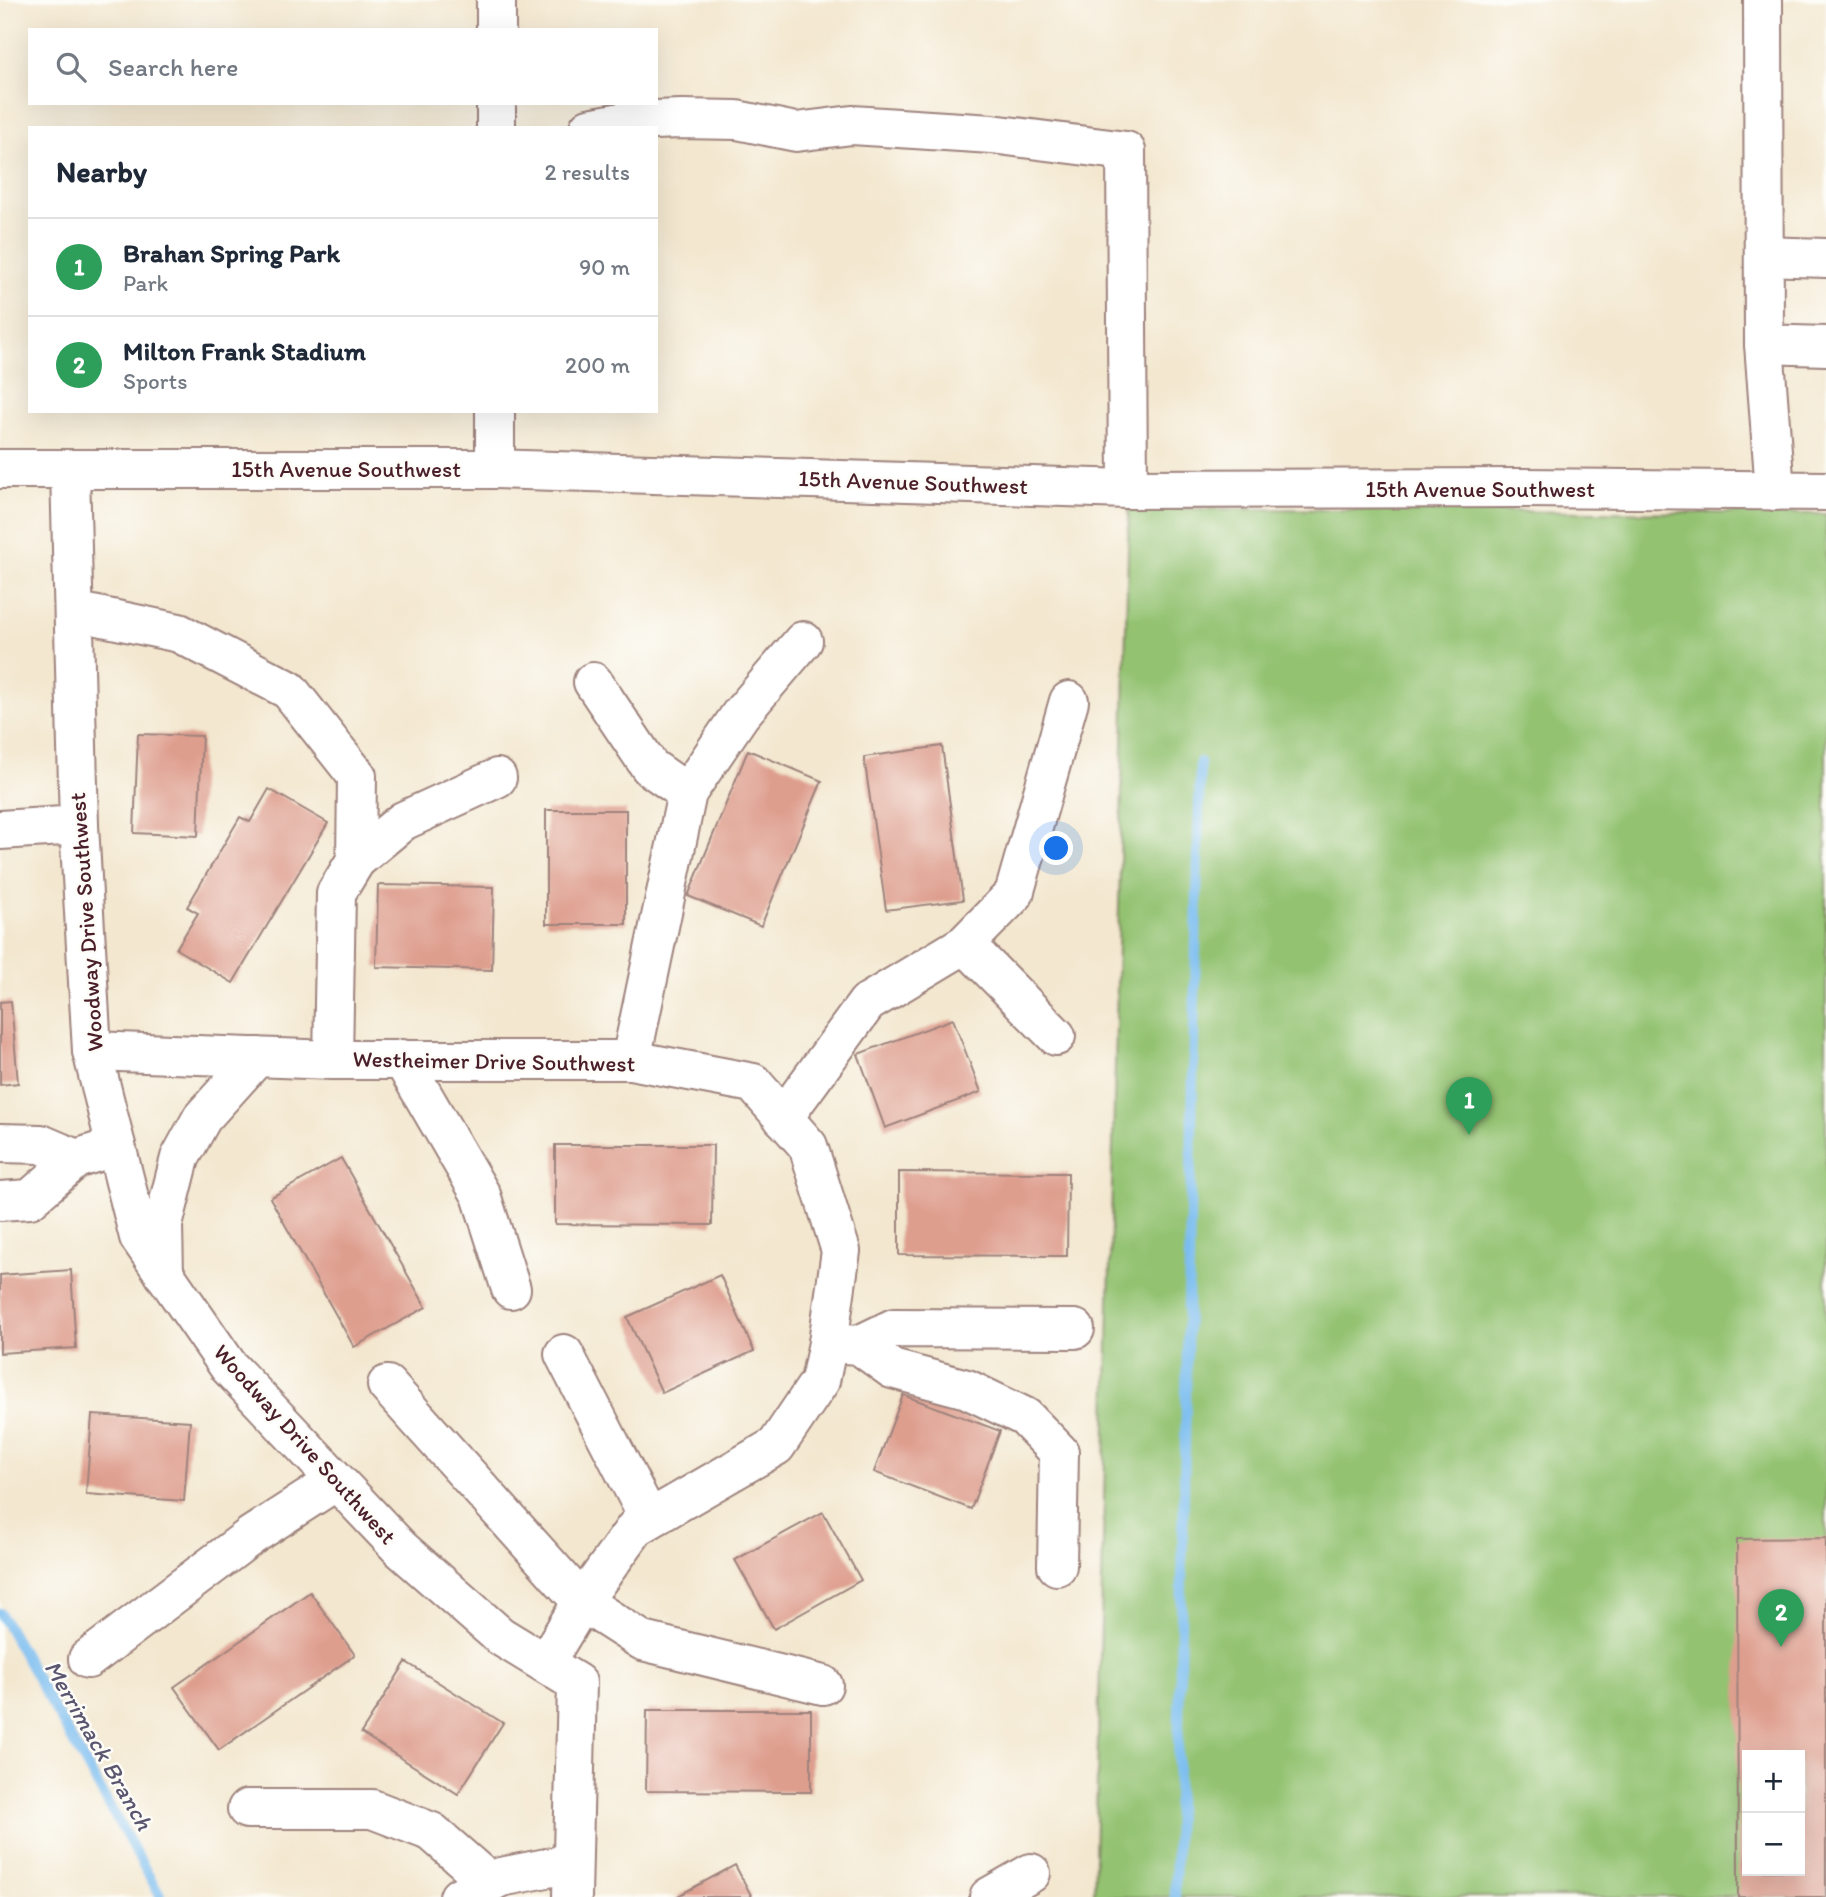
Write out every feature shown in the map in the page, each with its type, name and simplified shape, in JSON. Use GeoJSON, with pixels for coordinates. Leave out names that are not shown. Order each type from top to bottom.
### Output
{"type":"FeatureCollection","features":[{"type":"Feature","properties":{"kind":"street"},"geometry":{"type":"LineString","coordinates":[[496,0],[496,28]]}},
{"type":"Feature","properties":{"kind":"street"},"geometry":{"type":"LineString","coordinates":[[1763,0],[1764,344],[1776,491]]}},
{"type":"Feature","properties":{"kind":"street"},"geometry":{"type":"LineString","coordinates":[[496,105],[496,126]]}},
{"type":"Feature","properties":{"kind":"street"},"geometry":{"type":"LineString","coordinates":[[600,126],[627,121],[681,118],[737,120],[796,132],[852,125],[992,134],[1126,151],[1128,489]]}},
{"type":"Feature","properties":{"kind":"street"},"geometry":{"type":"LineString","coordinates":[[1764,257],[1826,258]]}},
{"type":"Feature","properties":{"kind":"street"},"geometry":{"type":"LineString","coordinates":[[1764,344],[1826,346]]}},
{"type":"Feature","properties":{"kind":"street"},"geometry":{"type":"LineString","coordinates":[[495,413],[495,469]]}},
{"type":"Feature","properties":{"kind":"street","name":"15th Avenue Southwest"},"geometry":{"type":"LineString","coordinates":[[0,469],[495,469],[1128,489],[1525,488],[1826,491]]}},
{"type":"Feature","properties":{"kind":"street","name":"Woodway Drive Southwest"},"geometry":{"type":"LineString","coordinates":[[70,470],[79,825],[92,1051],[139,1237],[229,1367],[337,1481],[411,1558],[500,1636],[545,1663]]}},
{"type":"Feature","properties":{"kind":"street"},"geometry":{"type":"LineString","coordinates":[[74,611],[179,633],[289,690],[357,776],[356,860]]}},
{"type":"Feature","properties":{"kind":"street"},"geometry":{"type":"LineString","coordinates":[[631,1060],[687,793],[740,715],[803,641]]}},
{"type":"Feature","properties":{"kind":"street"},"geometry":{"type":"LineString","coordinates":[[593,682],[650,767],[687,793]]}},
{"type":"Feature","properties":{"kind":"street"},"geometry":{"type":"LineString","coordinates":[[783,1118],[867,1003],[965,944],[1014,894],[1069,701]]}},
{"type":"Feature","properties":{"kind":"street"},"geometry":{"type":"LineString","coordinates":[[333,1060],[337,893],[356,860],[403,821],[497,778]]}},
{"type":"Feature","properties":{"kind":"street"},"geometry":{"type":"LineString","coordinates":[[0,830],[79,825]]}},
{"type":"Feature","properties":{"kind":"street"},"geometry":{"type":"LineString","coordinates":[[965,944],[1056,1036]]}},
{"type":"Feature","properties":{"kind":"street","name":"Westheimer Drive Southwest"},"geometry":{"type":"LineString","coordinates":[[92,1051],[333,1060],[631,1060],[753,1083],[808,1146],[841,1251],[844,1344],[776,1446],[636,1527],[582,1602],[545,1663]]}},
{"type":"Feature","properties":{"kind":"street"},"geometry":{"type":"LineString","coordinates":[[164,1274],[163,1225],[180,1158],[202,1118],[257,1057]]}},
{"type":"Feature","properties":{"kind":"street"},"geometry":{"type":"LineString","coordinates":[[402,1059],[481,1195],[511,1289]]}},
{"type":"Feature","properties":{"kind":"street"},"geometry":{"type":"LineString","coordinates":[[0,1143],[41,1144],[76,1159]]}},
{"type":"Feature","properties":{"kind":"street"},"geometry":{"type":"LineString","coordinates":[[0,1202],[30,1199],[76,1159],[116,1146]]}},
{"type":"Feature","properties":{"kind":"street"},"geometry":{"type":"LineString","coordinates":[[844,1344],[894,1328],[1075,1329]]}},
{"type":"Feature","properties":{"kind":"street"},"geometry":{"type":"LineString","coordinates":[[844,1344],[892,1369],[967,1389],[1025,1417],[1059,1452],[1057,1566]]}},
{"type":"Feature","properties":{"kind":"street"},"geometry":{"type":"LineString","coordinates":[[564,1354],[649,1519]]}},
{"type":"Feature","properties":{"kind":"street"},"geometry":{"type":"LineString","coordinates":[[387,1385],[582,1602],[643,1641],[823,1685]]}},
{"type":"Feature","properties":{"kind":"street"},"geometry":{"type":"LineString","coordinates":[[88,1659],[251,1536],[337,1481]]}},
{"type":"Feature","properties":{"kind":"street"},"geometry":{"type":"LineString","coordinates":[[247,1809],[372,1809],[432,1832],[475,1890],[501,1877],[572,1880],[577,1683],[545,1663]]}},
{"type":"Feature","properties":{"kind":"street"},"geometry":{"type":"LineString","coordinates":[[989,1897],[1031,1873]]}},
{"type":"Feature","properties":{"kind":"green space"},"geometry":{"type":"Polygon","coordinates":[[[1129,508],[1826,514],[1826,1897],[1094,1897],[1129,508]]]}},
{"type":"Feature","properties":{"kind":"building"},"geometry":{"type":"Polygon","coordinates":[[[138,734],[202,736],[198,836],[134,833],[138,734]]]}},
{"type":"Feature","properties":{"kind":"building"},"geometry":{"type":"Polygon","coordinates":[[[942,746],[963,900],[886,910],[864,757],[942,746]]]}},
{"type":"Feature","properties":{"kind":"building"},"geometry":{"type":"Polygon","coordinates":[[[748,750],[822,781],[761,926],[688,896],[748,750]]]}},
{"type":"Feature","properties":{"kind":"building"},"geometry":{"type":"Polygon","coordinates":[[[269,789],[328,823],[233,983],[176,949],[198,913],[187,907],[240,817],[250,822],[269,789]]]}},
{"type":"Feature","properties":{"kind":"building"},"geometry":{"type":"Polygon","coordinates":[[[546,810],[626,810],[626,924],[546,924],[546,810]]]}},
{"type":"Feature","properties":{"kind":"building"},"geometry":{"type":"Polygon","coordinates":[[[378,885],[494,887],[492,970],[376,967],[378,885]]]}},
{"type":"Feature","properties":{"kind":"building"},"geometry":{"type":"Polygon","coordinates":[[[11,1001],[18,1083],[0,1085],[0,1002],[11,1001]]]}},
{"type":"Feature","properties":{"kind":"building"},"geometry":{"type":"Polygon","coordinates":[[[953,1019],[981,1092],[885,1128],[858,1054],[953,1019]]]}},
{"type":"Feature","properties":{"kind":"building"},"geometry":{"type":"Polygon","coordinates":[[[555,1145],[713,1145],[712,1225],[555,1224],[555,1145]]]}},
{"type":"Feature","properties":{"kind":"building"},"geometry":{"type":"Polygon","coordinates":[[[341,1158],[426,1307],[354,1347],[270,1198],[341,1158]]]}},
{"type":"Feature","properties":{"kind":"building"},"geometry":{"type":"Polygon","coordinates":[[[899,1172],[1068,1173],[1067,1256],[899,1255],[899,1172]]]}},
{"type":"Feature","properties":{"kind":"building"},"geometry":{"type":"Polygon","coordinates":[[[71,1270],[76,1348],[0,1353],[0,1275],[71,1270]]]}},
{"type":"Feature","properties":{"kind":"building"},"geometry":{"type":"Polygon","coordinates":[[[720,1275],[754,1351],[662,1393],[627,1317],[720,1275]]]}},
{"type":"Feature","properties":{"kind":"building"},"geometry":{"type":"Polygon","coordinates":[[[903,1395],[1000,1431],[971,1509],[874,1472],[903,1395]]]}},
{"type":"Feature","properties":{"kind":"building"},"geometry":{"type":"Polygon","coordinates":[[[92,1415],[190,1421],[184,1501],[86,1494],[92,1415]]]}},
{"type":"Feature","properties":{"kind":"building"},"geometry":{"type":"Polygon","coordinates":[[[823,1512],[861,1580],[774,1629],[735,1560],[823,1512]]]}},
{"type":"Feature","properties":{"kind":"building"},"geometry":{"type":"Polygon","coordinates":[[[1826,1538],[1826,1897],[1738,1897],[1737,1539],[1826,1538]]]}},
{"type":"Feature","properties":{"kind":"building"},"geometry":{"type":"Polygon","coordinates":[[[310,1592],[355,1655],[219,1750],[174,1687],[310,1592]]]}},
{"type":"Feature","properties":{"kind":"building"},"geometry":{"type":"Polygon","coordinates":[[[406,1662],[503,1723],[458,1794],[361,1733],[406,1662]]]}},
{"type":"Feature","properties":{"kind":"building"},"geometry":{"type":"Polygon","coordinates":[[[647,1710],[811,1710],[811,1792],[646,1791],[647,1710]]]}},
{"type":"Feature","properties":{"kind":"building"},"geometry":{"type":"Polygon","coordinates":[[[735,1865],[752,1897],[676,1897],[735,1865]]]}},
{"type":"Feature","properties":{"kind":"waterway"},"geometry":{"type":"LineString","coordinates":[[1175,1897],[1200,762]]}},
{"type":"Feature","properties":{"kind":"waterway","name":"Merrimack Branch"},"geometry":{"type":"LineString","coordinates":[[0,1613],[161,1897]]}},
{"type":"Feature","properties":{"kind":"place","name":"Brahan Spring Park"},"geometry":{"type":"Point","coordinates":[1469,1135]}},
{"type":"Feature","properties":{"kind":"place","name":"Milton Frank Stadium"},"geometry":{"type":"Point","coordinates":[1781,1647]}}]}
